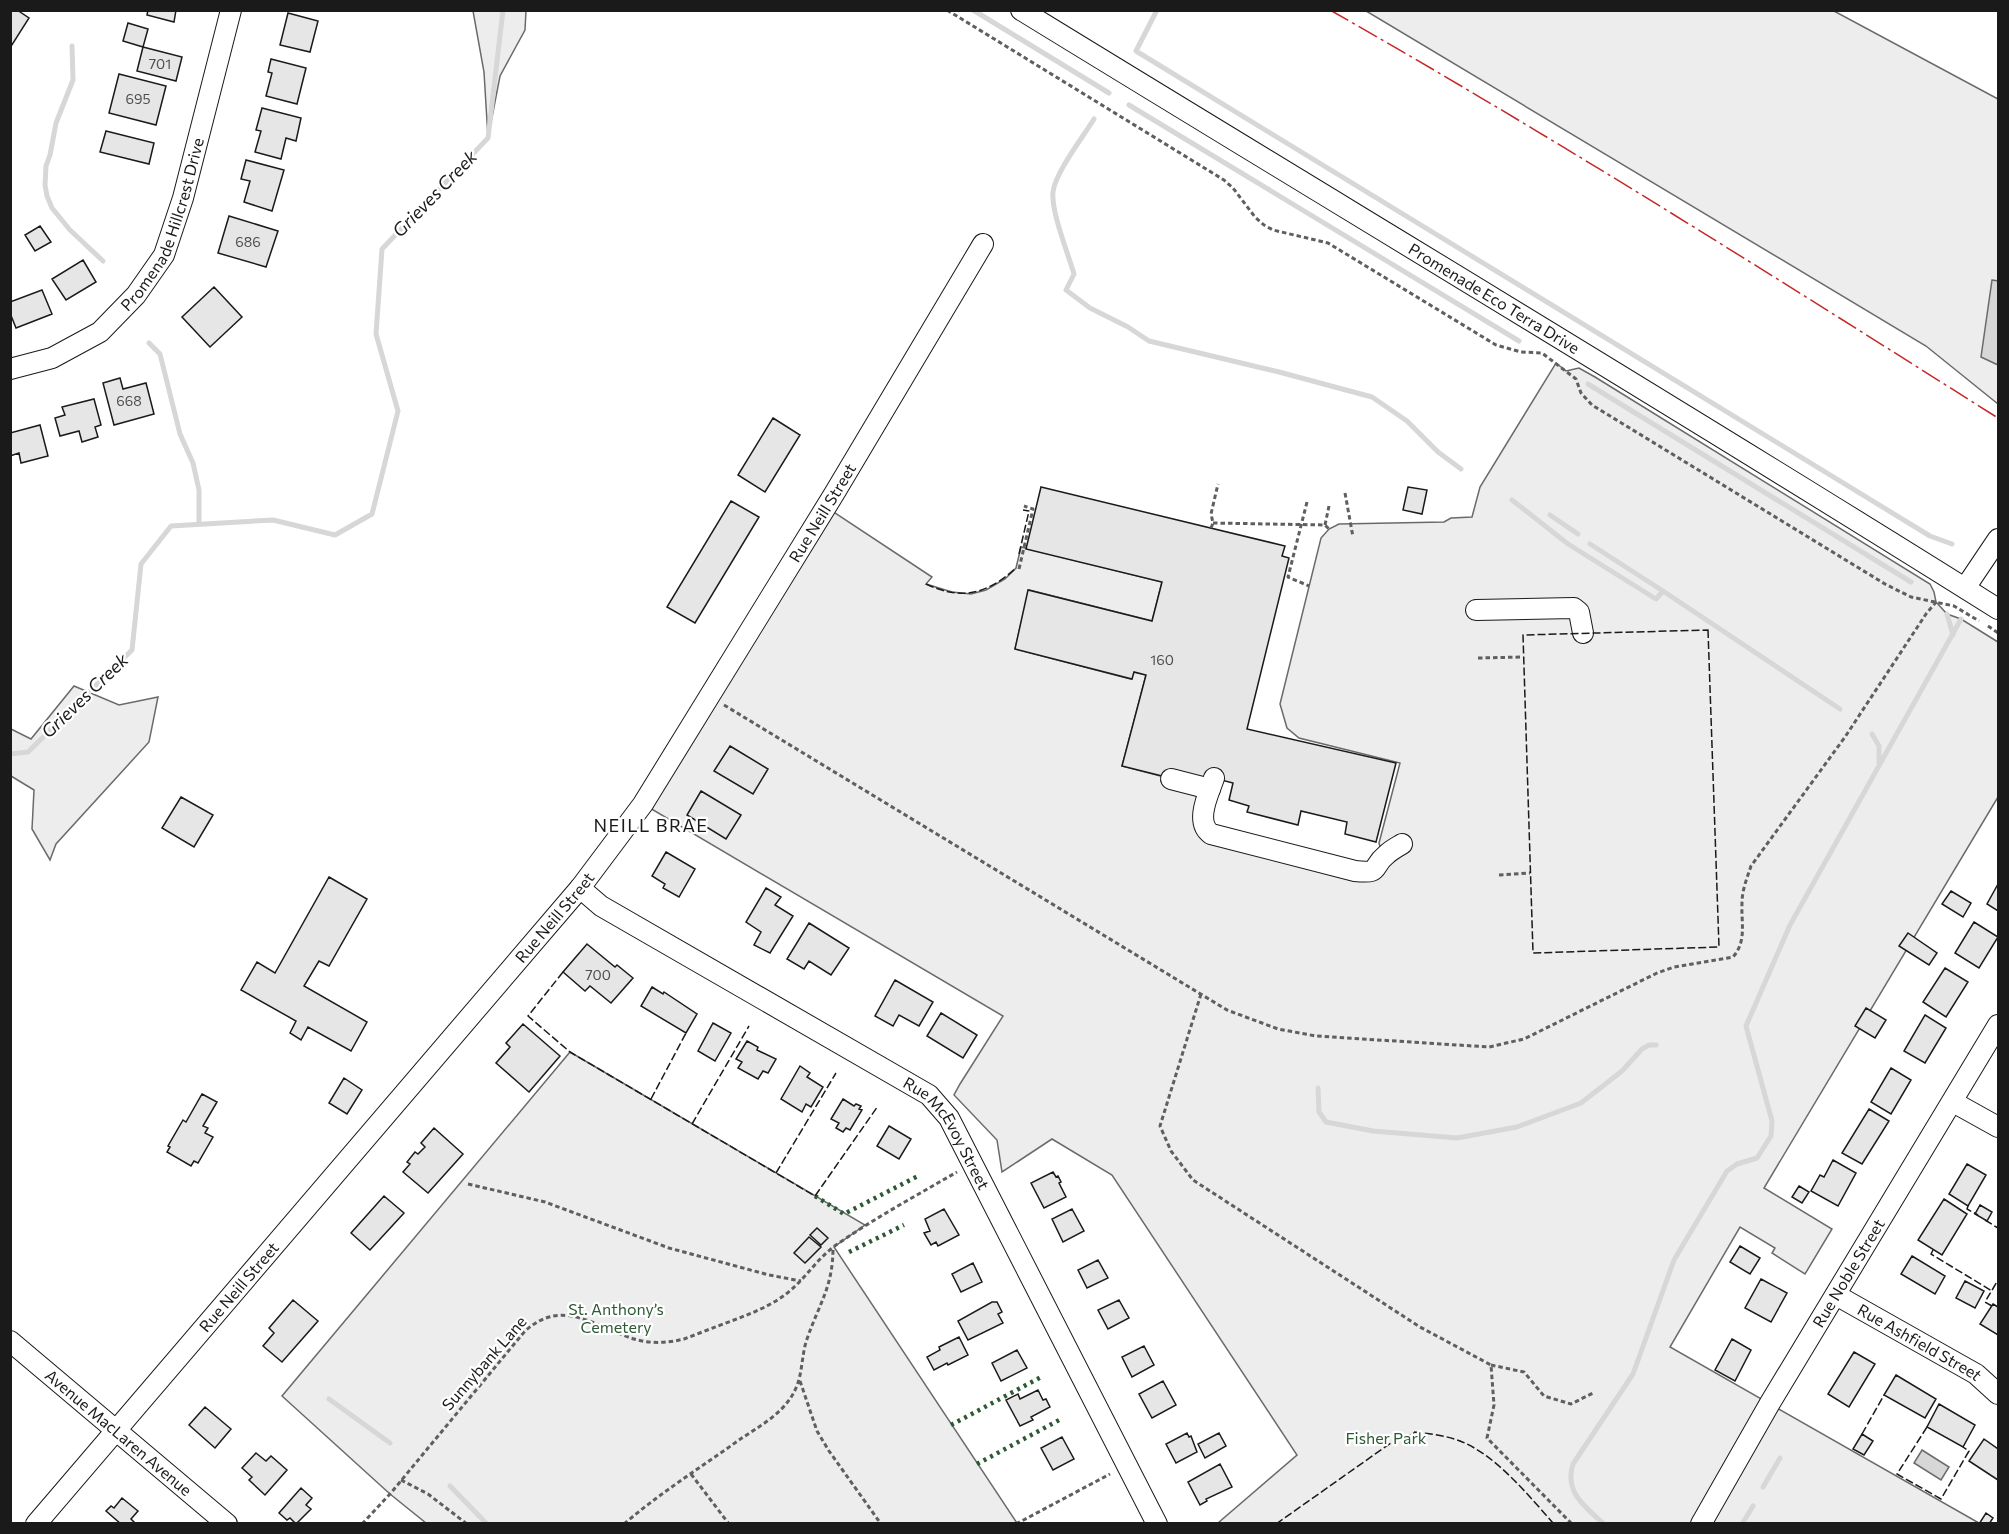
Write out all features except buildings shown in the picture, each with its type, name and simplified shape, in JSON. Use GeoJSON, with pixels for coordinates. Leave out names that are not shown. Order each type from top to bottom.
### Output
{"type":"FeatureCollection","features":[{"type":"Feature","properties":{"kind":"street","name":"Promenade Hillcrest Drive"},"geometry":{"type":"LineString","coordinates":[[10,369],[52,358],[100,332],[136,295],[164,255],[183,198],[231,10]]}},
{"type":"Feature","properties":{"kind":"street","name":"Promenade Eco Terra Drive"},"geometry":{"type":"LineString","coordinates":[[1021,10],[1547,333],[1672,405],[1998,609]]}},
{"type":"Feature","properties":{"kind":"street","name":"Rue Neill Street"},"geometry":{"type":"LineString","coordinates":[[36,1524],[580,888],[643,804],[834,494],[983,244]]}},
{"type":"Feature","properties":{"kind":"street"},"geometry":{"type":"LineString","coordinates":[[1965,588],[1998,539]]}},
{"type":"Feature","properties":{"kind":"street"},"geometry":{"type":"LineString","coordinates":[[1476,610],[1574,608],[1579,612],[1582,633]]}},
{"type":"Feature","properties":{"kind":"street"},"geometry":{"type":"LineString","coordinates":[[1171,779],[1212,783],[1203,814],[1206,830],[1211,834],[1368,873],[1378,866],[1384,855],[1402,844]]}},
{"type":"Feature","properties":{"kind":"street","name":"Rue McEvoy Street"},"geometry":{"type":"LineString","coordinates":[[580,888],[602,906],[929,1095],[949,1118],[1157,1524]]}},
{"type":"Feature","properties":{"kind":"street","name":"Rue Noble Street"},"geometry":{"type":"LineString","coordinates":[[1701,1524],[1770,1403],[1998,1025]]}},
{"type":"Feature","properties":{"kind":"street"},"geometry":{"type":"LineString","coordinates":[[1953,1102],[1998,1127]]}},
{"type":"Feature","properties":{"kind":"street","name":"Rue Ashfield Street"},"geometry":{"type":"LineString","coordinates":[[1836,1294],[1976,1374],[1998,1394]]}},
{"type":"Feature","properties":{"kind":"street","name":"Avenue MacLaren Avenue"},"geometry":{"type":"LineString","coordinates":[[10,1341],[226,1524]]}},
{"type":"Feature","properties":{"kind":"path"},"geometry":{"type":"LineString","coordinates":[[947,10],[1224,180],[1264,225],[1273,230],[1328,243],[1496,345],[1521,352],[1542,353],[1576,379],[1581,393],[1592,405],[1885,584],[1911,597],[1954,606],[1998,633]]}},
{"type":"Feature","properties":{"kind":"path"},"geometry":{"type":"LineString","coordinates":[[1211,528],[1214,523],[1211,514],[1218,484]]}},
{"type":"Feature","properties":{"kind":"path"},"geometry":{"type":"LineString","coordinates":[[1345,493],[1353,537]]}},
{"type":"Feature","properties":{"kind":"path"},"geometry":{"type":"LineString","coordinates":[[1307,502],[1288,577],[1309,586]]}},
{"type":"Feature","properties":{"kind":"path"},"geometry":{"type":"LineString","coordinates":[[1018,569],[1033,509],[1024,506]]}},
{"type":"Feature","properties":{"kind":"path"},"geometry":{"type":"LineString","coordinates":[[1325,525],[1329,506]]}},
{"type":"Feature","properties":{"kind":"path"},"geometry":{"type":"LineString","coordinates":[[1214,523],[1325,525],[1329,530]]}},
{"type":"Feature","properties":{"kind":"path"},"geometry":{"type":"LineString","coordinates":[[1478,658],[1523,657]]}},
{"type":"Feature","properties":{"kind":"path"},"geometry":{"type":"LineString","coordinates":[[1500,875],[1530,873]]}},
{"type":"Feature","properties":{"kind":"path"},"geometry":{"type":"LineString","coordinates":[[1201,994],[1160,1126],[1171,1151],[1193,1180],[1420,1327],[1491,1365],[1524,1372],[1544,1396],[1571,1404],[1593,1393]]}},
{"type":"Feature","properties":{"kind":"path","name":"Sunnybank Lane"},"geometry":{"type":"LineString","coordinates":[[363,1524],[525,1330],[536,1321],[561,1314],[577,1316],[635,1340],[650,1343],[684,1339],[761,1310],[776,1302],[801,1281],[833,1247],[865,1225],[972,1163]]}},
{"type":"Feature","properties":{"kind":"path"},"geometry":{"type":"LineString","coordinates":[[468,1184],[545,1202],[669,1248],[769,1275],[801,1281]]}},
{"type":"Feature","properties":{"kind":"path"},"geometry":{"type":"LineString","coordinates":[[624,1524],[663,1492],[778,1412],[795,1392],[807,1340],[830,1283],[833,1247]]}},
{"type":"Feature","properties":{"kind":"path"},"geometry":{"type":"LineString","coordinates":[[1491,1365],[1494,1405],[1487,1438],[1572,1524]]}},
{"type":"Feature","properties":{"kind":"path"},"geometry":{"type":"LineString","coordinates":[[799,1379],[817,1431],[882,1524]]}},
{"type":"Feature","properties":{"kind":"path"},"geometry":{"type":"LineString","coordinates":[[1016,1524],[1128,1466]]}},
{"type":"Feature","properties":{"kind":"path"},"geometry":{"type":"LineString","coordinates":[[691,1474],[729,1524]]}},
{"type":"Feature","properties":{"kind":"path"},"geometry":{"type":"LineString","coordinates":[[401,1480],[428,1494],[467,1524]]}},
{"type":"Feature","properties":{"kind":"shaded area"},"geometry":{"type":"Polygon","coordinates":[[[473,11],[526,11],[525,30],[500,76],[488,138],[484,72],[473,11]]]}},
{"type":"Feature","properties":{"kind":"shaded area"},"geometry":{"type":"Polygon","coordinates":[[[1366,11],[1834,11],[1998,99],[1998,404],[1926,346],[1366,11]]]}},
{"type":"Feature","properties":{"kind":"shaded area"},"geometry":{"type":"Polygon","coordinates":[[[1992,280],[1998,281],[1998,365],[1981,357],[1992,280]]]}},
{"type":"Feature","properties":{"kind":"shaded area"},"geometry":{"type":"Polygon","coordinates":[[[1556,363],[1566,371],[1579,368],[1595,377],[1930,584],[1936,602],[1947,614],[1961,619],[1998,642],[1998,797],[1764,1188],[1832,1229],[1805,1274],[1772,1253],[1775,1248],[1740,1227],[1670,1347],[1979,1523],[1218,1523],[1297,1455],[1112,1175],[1052,1139],[1002,1172],[997,1140],[954,1095],[1003,1016],[643,804],[826,507],[932,577],[926,584],[952,592],[971,594],[986,590],[1005,579],[1016,568],[1021,547],[1162,582],[1152,621],[1029,590],[1015,649],[1131,679],[1134,672],[1146,675],[1122,766],[1210,789],[1203,824],[1368,873],[1381,850],[1379,843],[1400,763],[1299,738],[1287,728],[1280,704],[1321,538],[1329,529],[1339,524],[1444,522],[1451,518],[1472,517],[1480,487],[1556,363]]]}},
{"type":"Feature","properties":{"kind":"shaded area"},"geometry":{"type":"Polygon","coordinates":[[[74,686],[119,705],[158,697],[149,742],[56,844],[50,860],[32,829],[34,790],[11,776],[11,729],[31,739],[74,686]]]}},
{"type":"Feature","properties":{"kind":"shaded area","name":"St. Anthony’s Cemetery"},"geometry":{"type":"Polygon","coordinates":[[[570,1052],[865,1225],[834,1247],[1017,1523],[426,1523],[390,1494],[282,1396],[570,1052]]]}},
{"type":"Feature","properties":{"kind":"shaded area"},"geometry":{"type":"Polygon","coordinates":[[[1922,1450],[1949,1467],[1941,1480],[1914,1463],[1922,1450]]]}},
{"type":"Feature","properties":{"kind":"waterway","name":"Grieves Creek"},"geometry":{"type":"LineString","coordinates":[[10,754],[28,752],[132,650],[141,564],[171,526],[273,520],[335,535],[372,514],[398,411],[376,334],[382,249],[488,138],[503,10]]}},
{"type":"Feature","properties":{"kind":"waterway"},"geometry":{"type":"LineString","coordinates":[[973,10],[1109,93]]}},
{"type":"Feature","properties":{"kind":"waterway"},"geometry":{"type":"LineString","coordinates":[[1157,10],[1136,51],[1930,536],[1952,544]]}},
{"type":"Feature","properties":{"kind":"waterway"},"geometry":{"type":"LineString","coordinates":[[72,46],[73,80],[56,123],[46,166],[45,185],[52,208],[70,230],[103,261]]}},
{"type":"Feature","properties":{"kind":"waterway"},"geometry":{"type":"LineString","coordinates":[[1129,105],[1519,341]]}},
{"type":"Feature","properties":{"kind":"waterway"},"geometry":{"type":"LineString","coordinates":[[1094,119],[1064,165],[1053,192],[1057,221],[1074,274],[1066,290],[1090,308],[1128,327],[1149,341],[1372,397],[1407,421],[1438,452],[1461,469]]}},
{"type":"Feature","properties":{"kind":"waterway"},"geometry":{"type":"LineString","coordinates":[[149,343],[160,354],[180,434],[193,463],[199,490],[199,524]]}},
{"type":"Feature","properties":{"kind":"waterway"},"geometry":{"type":"LineString","coordinates":[[1588,384],[1911,582]]}},
{"type":"Feature","properties":{"kind":"waterway"},"geometry":{"type":"LineString","coordinates":[[1512,500],[1568,544],[1656,599],[1663,591],[1840,709]]}},
{"type":"Feature","properties":{"kind":"waterway"},"geometry":{"type":"LineString","coordinates":[[1550,515],[1578,534]]}},
{"type":"Feature","properties":{"kind":"waterway"},"geometry":{"type":"LineString","coordinates":[[1590,544],[1663,591]]}},
{"type":"Feature","properties":{"kind":"waterway"},"geometry":{"type":"LineString","coordinates":[[1947,614],[1953,635]]}},
{"type":"Feature","properties":{"kind":"waterway"},"geometry":{"type":"LineString","coordinates":[[1604,1524],[1583,1505],[1574,1491],[1571,1483],[1573,1464],[1633,1374],[1674,1260],[1727,1171],[1737,1164],[1757,1158],[1771,1136],[1772,1121],[1746,1026],[1790,925],[1961,619]]}},
{"type":"Feature","properties":{"kind":"waterway"},"geometry":{"type":"LineString","coordinates":[[1872,734],[1879,746],[1879,763]]}},
{"type":"Feature","properties":{"kind":"waterway"},"geometry":{"type":"LineString","coordinates":[[1318,1088],[1319,1112],[1326,1122],[1373,1131],[1457,1138],[1517,1127],[1581,1103],[1622,1071],[1642,1049],[1649,1045],[1656,1045]]}},
{"type":"Feature","properties":{"kind":"waterway"},"geometry":{"type":"LineString","coordinates":[[329,1399],[390,1443]]}},
{"type":"Feature","properties":{"kind":"waterway"},"geometry":{"type":"LineString","coordinates":[[1763,1487],[1780,1458]]}},
{"type":"Feature","properties":{"kind":"waterway"},"geometry":{"type":"LineString","coordinates":[[450,1486],[487,1524]]}},
{"type":"Feature","properties":{"kind":"waterway"},"geometry":{"type":"LineString","coordinates":[[1742,1524],[1753,1506]]}},
{"type":"Feature","properties":{"kind":"hedge"},"geometry":{"type":"LineString","coordinates":[[815,1196],[844,1214],[920,1175]]}},
{"type":"Feature","properties":{"kind":"hedge"},"geometry":{"type":"LineString","coordinates":[[849,1252],[904,1225]]}},
{"type":"Feature","properties":{"kind":"hedge"},"geometry":{"type":"LineString","coordinates":[[951,1425],[1043,1376]]}},
{"type":"Feature","properties":{"kind":"hedge"},"geometry":{"type":"LineString","coordinates":[[977,1464],[1063,1418]]}},
{"type":"Feature","properties":{"kind":"fence"},"geometry":{"type":"LineString","coordinates":[[1019,554],[1029,511],[1023,510]]}},
{"type":"Feature","properties":{"kind":"fence"},"geometry":{"type":"LineString","coordinates":[[926,584],[951,592],[974,592],[995,584],[1016,568]]}},
{"type":"Feature","properties":{"kind":"fence"},"geometry":{"type":"LineString","coordinates":[[1708,630],[1719,947],[1533,953],[1523,635],[1708,630]]}},
{"type":"Feature","properties":{"kind":"fence"},"geometry":{"type":"LineString","coordinates":[[563,972],[528,1016],[570,1052],[815,1196],[878,1106]]}},
{"type":"Feature","properties":{"kind":"fence"},"geometry":{"type":"LineString","coordinates":[[692,1124],[749,1026]]}},
{"type":"Feature","properties":{"kind":"fence"},"geometry":{"type":"LineString","coordinates":[[651,1099],[686,1033]]}},
{"type":"Feature","properties":{"kind":"fence"},"geometry":{"type":"LineString","coordinates":[[776,1173],[836,1073]]}},
{"type":"Feature","properties":{"kind":"fence"},"geometry":{"type":"LineString","coordinates":[[1968,1206],[1967,1209],[1978,1215]]}},
{"type":"Feature","properties":{"kind":"fence"},"geometry":{"type":"LineString","coordinates":[[1985,1220],[1998,1228]]}},
{"type":"Feature","properties":{"kind":"fence"},"geometry":{"type":"LineString","coordinates":[[1933,1250],[1931,1254],[1992,1291]]}},
{"type":"Feature","properties":{"kind":"fence"},"geometry":{"type":"LineString","coordinates":[[1992,1306],[1985,1302],[1998,1280]]}},
{"type":"Feature","properties":{"kind":"fence"},"geometry":{"type":"LineString","coordinates":[[1862,1434],[1884,1395]]}},
{"type":"Feature","properties":{"kind":"fence"},"geometry":{"type":"LineString","coordinates":[[1927,1427],[1897,1474],[1941,1499],[1969,1451],[1963,1447]]}},
{"type":"Feature","properties":{"kind":"fence"},"geometry":{"type":"LineString","coordinates":[[1414,1432],[1454,1439],[1473,1447],[1511,1477],[1554,1524]]}},
{"type":"Feature","properties":{"kind":"fence"},"geometry":{"type":"LineString","coordinates":[[1276,1524],[1395,1440],[1414,1433]]}},
{"type":"Feature","properties":{"kind":"power"},"geometry":{"type":"LineString","coordinates":[[1330,10],[1583,159],[1998,418]]}},
{"type":"Feature","properties":{"kind":"district","name":"NEILL BRAE"},"geometry":{"type":"Point","coordinates":[651,826]}},
{"type":"Feature","properties":{"kind":"park label","name":"Fisher Park"},"geometry":{"type":"Point","coordinates":[1386,1438]}}]}
